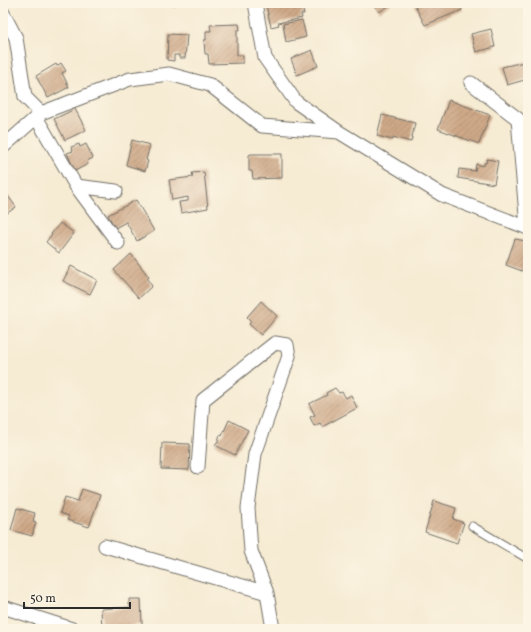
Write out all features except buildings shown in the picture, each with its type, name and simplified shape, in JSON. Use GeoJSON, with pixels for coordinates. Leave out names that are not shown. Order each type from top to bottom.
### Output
{"type":"FeatureCollection","features":[{"type":"Feature","properties":{"kind":"street"},"geometry":{"type":"LineString","coordinates":[[255,3],[265,58],[296,102],[339,132],[442,195],[527,228],[518,119],[471,83]]}},
{"type":"Feature","properties":{"kind":"street"},"geometry":{"type":"LineString","coordinates":[[3,13],[16,38],[25,97],[39,115],[76,186],[118,243]]}},
{"type":"Feature","properties":{"kind":"street"},"geometry":{"type":"LineString","coordinates":[[3,146],[39,115],[130,79],[169,74],[210,85],[262,126],[339,132]]}},
{"type":"Feature","properties":{"kind":"street"},"geometry":{"type":"LineString","coordinates":[[76,186],[116,191]]}},
{"type":"Feature","properties":{"kind":"street"},"geometry":{"type":"LineString","coordinates":[[198,466],[203,400],[275,343],[287,345],[289,356],[255,454],[248,508],[251,551],[267,593],[273,629]]}},
{"type":"Feature","properties":{"kind":"street"},"geometry":{"type":"LineString","coordinates":[[105,546],[267,593]]}},
{"type":"Feature","properties":{"kind":"street"},"geometry":{"type":"LineString","coordinates":[[3,607],[72,629]]}},
{"type":"Feature","properties":{"kind":"lane"},"geometry":{"type":"LineString","coordinates":[[472,526],[528,559]]}}]}
